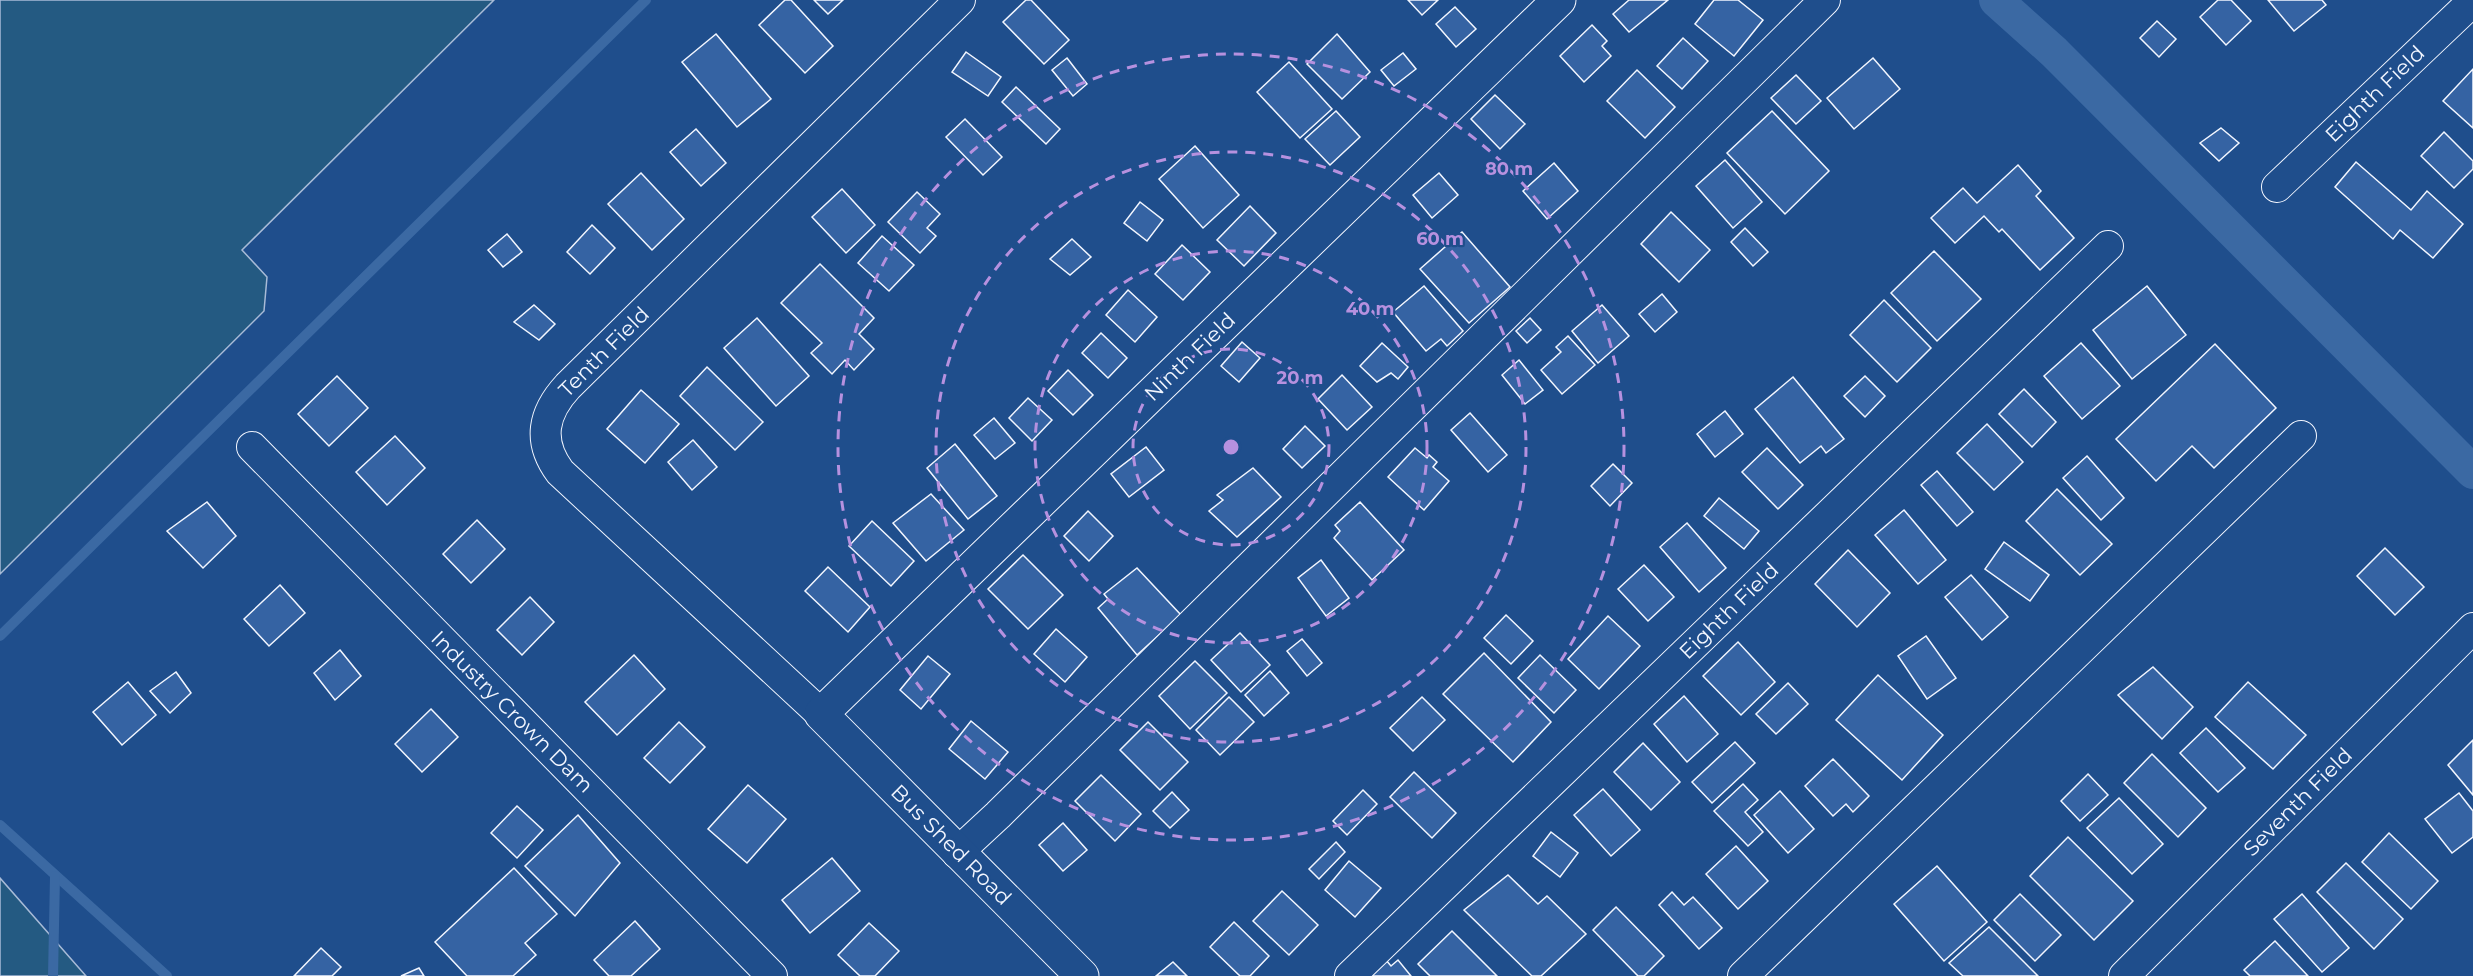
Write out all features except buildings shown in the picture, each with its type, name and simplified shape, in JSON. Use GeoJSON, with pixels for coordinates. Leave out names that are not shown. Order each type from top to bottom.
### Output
{"type":"FeatureCollection","features":[{"type":"Feature","properties":{"kind":"street","name":"Tenth Field"},"geometry":{"type":"LineString","coordinates":[[821,714],[560,472],[554,464],[544,437],[546,424],[555,400],[568,386],[960,0]]}},
{"type":"Feature","properties":{"kind":"street","name":"Ninth Field"},"geometry":{"type":"LineString","coordinates":[[821,714],[1559,0]]}},
{"type":"Feature","properties":{"kind":"street"},"geometry":{"type":"LineString","coordinates":[[957,852],[999,815],[1825,0]]}},
{"type":"Feature","properties":{"kind":"street","name":"Eighth Field"},"geometry":{"type":"LineString","coordinates":[[2277,188],[2473,1]]}},
{"type":"Feature","properties":{"kind":"street","name":"Eighth Field"},"geometry":{"type":"LineString","coordinates":[[1350,976],[2108,246]]}},
{"type":"Feature","properties":{"kind":"street"},"geometry":{"type":"LineString","coordinates":[[1743,976],[2301,436]]}},
{"type":"Feature","properties":{"kind":"street","name":"Industry Crown Dam"},"geometry":{"type":"LineString","coordinates":[[252,447],[772,976]]}},
{"type":"Feature","properties":{"kind":"street","name":"Seventh Field"},"geometry":{"type":"LineString","coordinates":[[2124,976],[2473,628]]}},
{"type":"Feature","properties":{"kind":"street","name":"Bus Shed Road"},"geometry":{"type":"LineString","coordinates":[[821,714],[1082,976]]}},
{"type":"Feature","properties":{"kind":"shaded area"},"geometry":{"type":"Polygon","coordinates":[[[0,0],[494,0],[242,250],[267,277],[264,311],[0,574],[0,0]]]}},
{"type":"Feature","properties":{"kind":"shaded area"},"geometry":{"type":"Polygon","coordinates":[[[0,878],[86,976],[0,976],[0,878]]]}},
{"type":"Feature","properties":{"kind":"waterway"},"geometry":{"type":"LineString","coordinates":[[0,636],[646,0]]}},
{"type":"Feature","properties":{"kind":"waterway"},"geometry":{"type":"LineString","coordinates":[[1996,0],[2054,52],[2473,472]]}},
{"type":"Feature","properties":{"kind":"waterway"},"geometry":{"type":"LineString","coordinates":[[0,825],[167,976]]}},
{"type":"Feature","properties":{"kind":"waterway"},"geometry":{"type":"LineString","coordinates":[[53,976],[55,876]]}}]}
